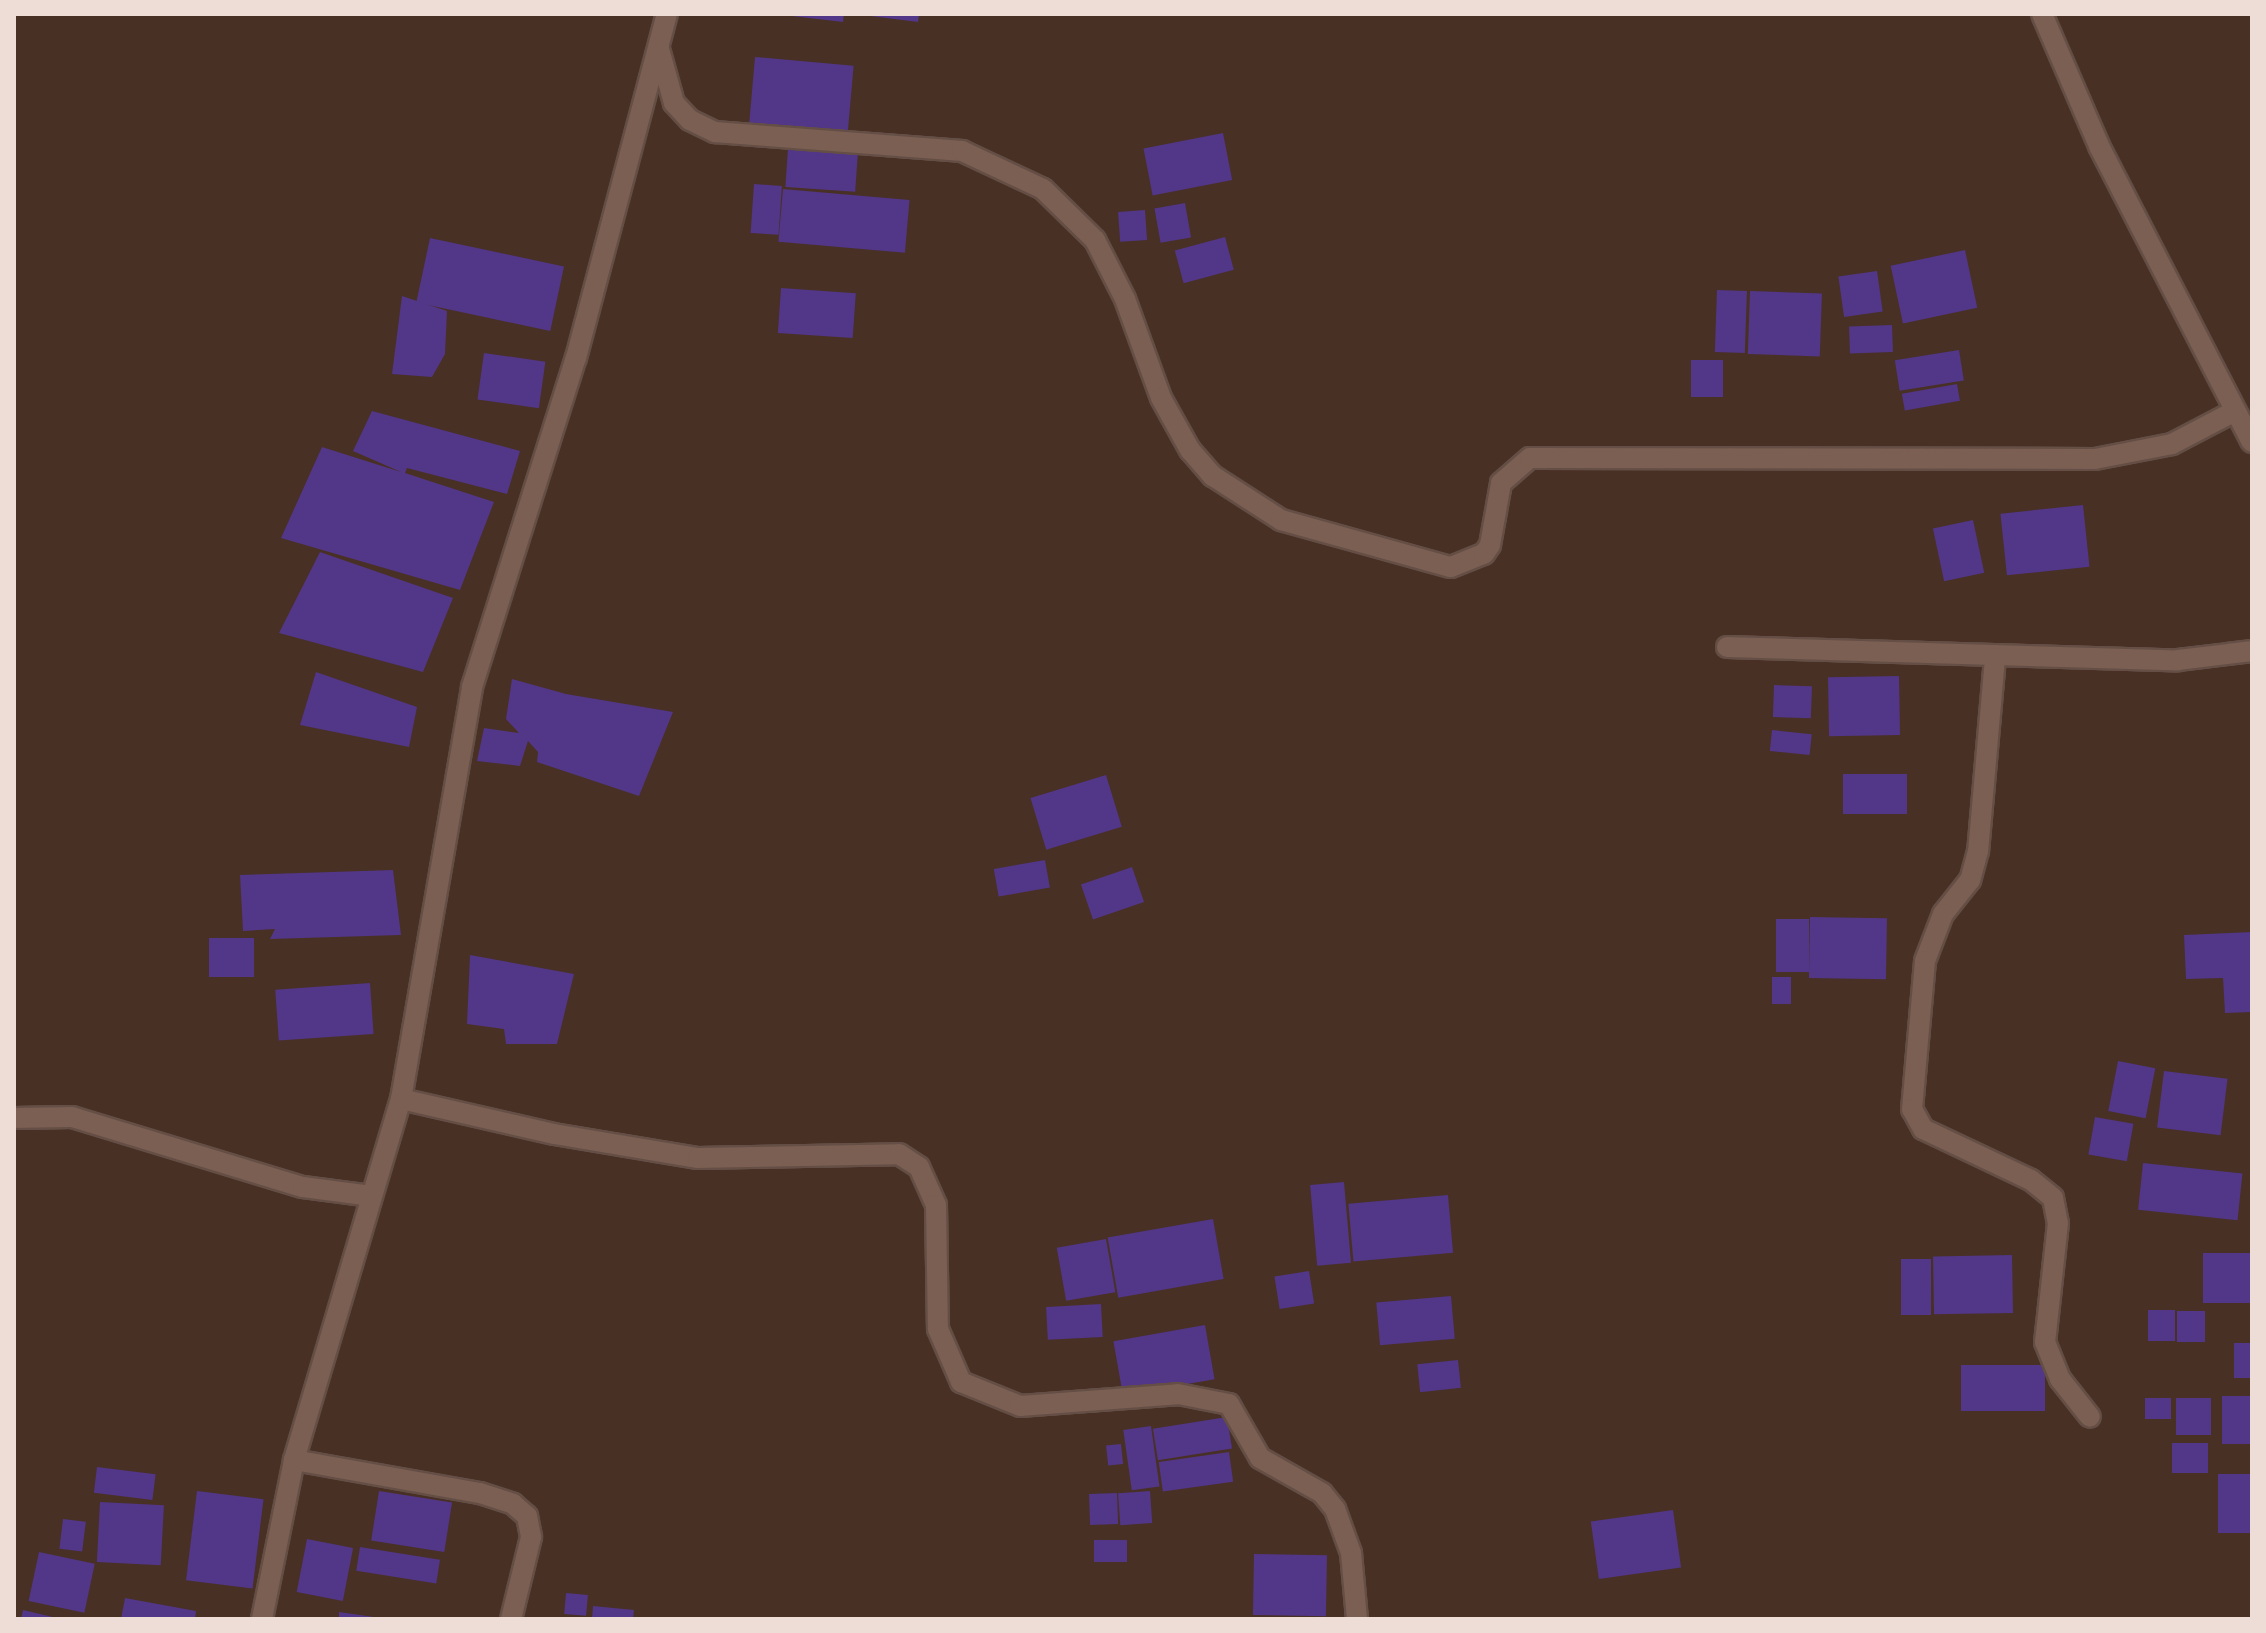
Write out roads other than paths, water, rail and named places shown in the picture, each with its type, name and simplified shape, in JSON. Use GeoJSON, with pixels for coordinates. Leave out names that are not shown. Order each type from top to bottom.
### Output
{"type":"FeatureCollection","features":[{"type":"Feature","properties":{"kind":"street"},"geometry":{"type":"LineString","coordinates":[[262,1619],[294,1460],[401,1099],[472,687],[576,358],[667,14]]}},
{"type":"Feature","properties":{"kind":"street"},"geometry":{"type":"LineString","coordinates":[[2042,14],[2099,146],[2233,412],[2252,442]]}},
{"type":"Feature","properties":{"kind":"street"},"geometry":{"type":"LineString","coordinates":[[659,49],[674,103],[690,120],[715,132],[962,151],[1043,189],[1095,240],[1125,299],[1161,398],[1190,450],[1213,476],[1281,520],[1451,567],[1484,554],[1490,545],[1501,483],[1530,458],[2095,459],[2172,444],[2233,412]]}},
{"type":"Feature","properties":{"kind":"street"},"geometry":{"type":"LineString","coordinates":[[1727,647],[1995,658],[2178,660],[2252,651]]}},
{"type":"Feature","properties":{"kind":"street"},"geometry":{"type":"LineString","coordinates":[[1995,658],[1978,851],[1970,880],[1943,914],[1925,961],[1912,1109],[1923,1129],[2031,1180],[2053,1198],[2058,1223],[2045,1342],[2060,1379],[2090,1417]]}},
{"type":"Feature","properties":{"kind":"street"},"geometry":{"type":"LineString","coordinates":[[401,1099],[593,1142],[698,1158],[899,1154],[919,1167],[936,1205],[938,1329],[961,1382],[1020,1406],[1178,1394],[1229,1404],[1260,1458],[1322,1493],[1335,1509],[1351,1553],[1357,1619]]}},
{"type":"Feature","properties":{"kind":"street"},"geometry":{"type":"LineString","coordinates":[[14,1118],[72,1117],[303,1187],[371,1196]]}},
{"type":"Feature","properties":{"kind":"street"},"geometry":{"type":"LineString","coordinates":[[294,1460],[480,1493],[513,1504],[527,1516],[531,1537],[511,1619]]}}]}
